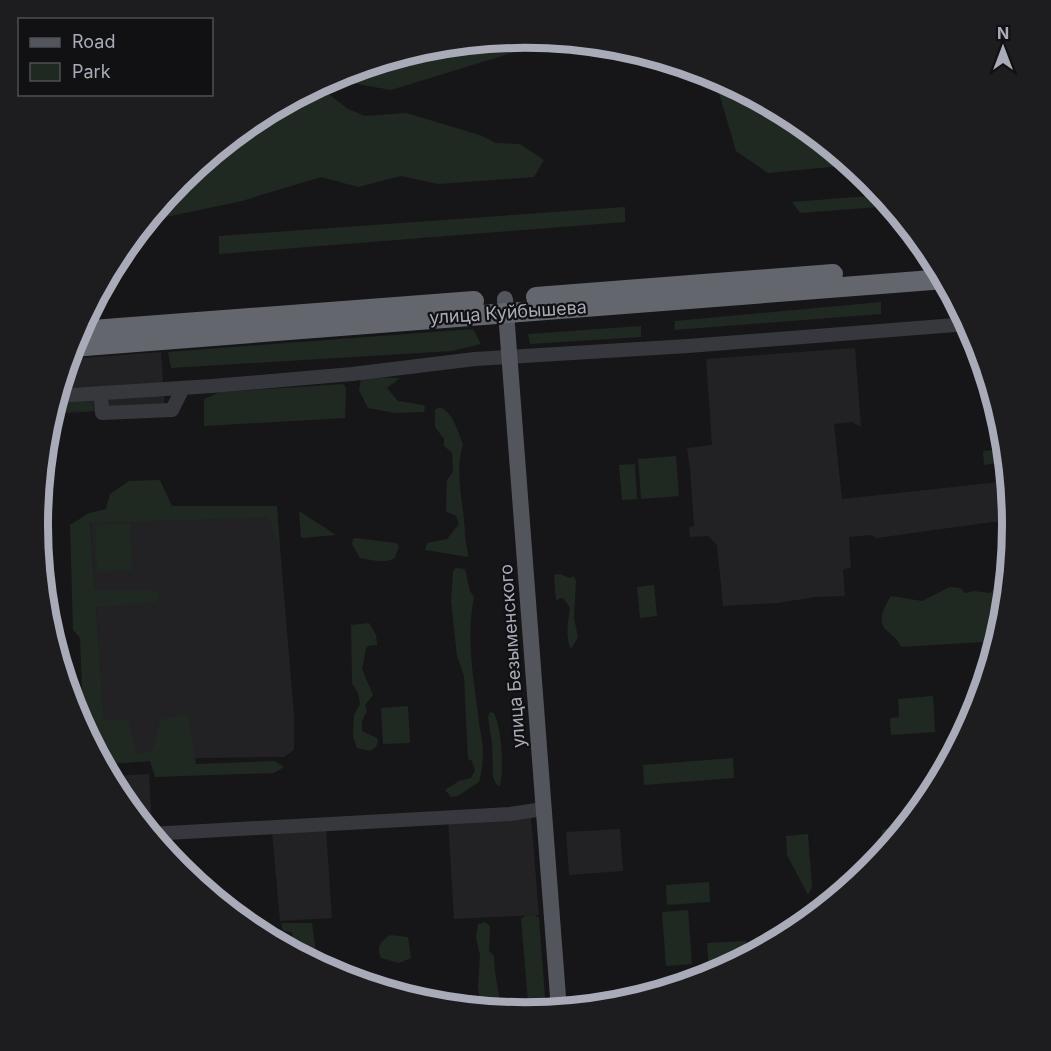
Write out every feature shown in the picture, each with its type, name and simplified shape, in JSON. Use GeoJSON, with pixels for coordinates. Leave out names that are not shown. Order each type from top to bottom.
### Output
{"type":"FeatureCollection","features":[{"type":"Feature","properties":{"kind":"highway","name":"улица Куйбышева"},"geometry":{"type":"LineString","coordinates":[[83,346],[928,268]]}},
{"type":"Feature","properties":{"kind":"highway","name":"улица Куйбышева"},"geometry":{"type":"LineString","coordinates":[[90,330],[935,280]]}},
{"type":"Feature","properties":{"kind":"main road","name":"улица Безыменского"},"geometry":{"type":"LineString","coordinates":[[506,306],[558,1002]]}},
{"type":"Feature","properties":{"kind":"street"},"geometry":{"type":"LineString","coordinates":[[66,395],[352,374],[475,359],[688,346],[959,325]]}},
{"type":"Feature","properties":{"kind":"street"},"geometry":{"type":"LineString","coordinates":[[101,393],[102,413],[172,410],[183,388]]}},
{"type":"Feature","properties":{"kind":"street"},"geometry":{"type":"LineString","coordinates":[[161,833],[502,815],[543,809]]}},
{"type":"Feature","properties":{"kind":"shaded area"},"geometry":{"type":"Polygon","coordinates":[[[855,348],[861,427],[852,422],[834,424],[842,499],[1001,482],[1003,523],[992,522],[877,538],[871,535],[849,537],[851,567],[843,570],[845,596],[723,606],[717,545],[708,536],[690,537],[689,527],[694,526],[687,448],[712,445],[706,359],[855,348]]]}},
{"type":"Feature","properties":{"kind":"shaded area"},"geometry":{"type":"Polygon","coordinates":[[[161,352],[165,407],[61,413],[78,358],[161,352]]]}},
{"type":"Feature","properties":{"kind":"shaded area"},"geometry":{"type":"Polygon","coordinates":[[[277,510],[294,715],[294,750],[284,757],[200,758],[112,764],[106,754],[90,519],[277,510]]]}},
{"type":"Feature","properties":{"kind":"shaded area"},"geometry":{"type":"Polygon","coordinates":[[[149,774],[152,822],[128,791],[119,776],[149,774]]]}},
{"type":"Feature","properties":{"kind":"shaded area"},"geometry":{"type":"Polygon","coordinates":[[[531,817],[539,915],[454,919],[448,820],[531,817]]]}},
{"type":"Feature","properties":{"kind":"shaded area"},"geometry":{"type":"Polygon","coordinates":[[[326,829],[332,918],[280,921],[272,832],[326,829]]]}},
{"type":"Feature","properties":{"kind":"shaded area"},"geometry":{"type":"Polygon","coordinates":[[[620,829],[623,871],[569,875],[566,832],[620,829]]]}},
{"type":"Feature","properties":{"kind":"green space"},"geometry":{"type":"Polygon","coordinates":[[[528,48],[391,90],[349,82],[372,73],[432,57],[494,49],[528,48]]]}},
{"type":"Feature","properties":{"kind":"green space"},"geometry":{"type":"Polygon","coordinates":[[[718,88],[791,128],[840,166],[768,173],[736,151],[718,88]]]}},
{"type":"Feature","properties":{"kind":"green space"},"geometry":{"type":"Polygon","coordinates":[[[326,92],[348,109],[365,116],[406,113],[480,135],[496,143],[520,144],[544,160],[534,177],[438,184],[401,176],[358,187],[321,177],[242,201],[160,218],[211,166],[235,147],[260,128],[326,92]]]}},
{"type":"Feature","properties":{"kind":"green space"},"geometry":{"type":"Polygon","coordinates":[[[871,196],[881,207],[800,213],[792,202],[871,196]]]}},
{"type":"Feature","properties":{"kind":"green space"},"geometry":{"type":"Polygon","coordinates":[[[625,207],[625,222],[219,254],[219,236],[625,207]]]}},
{"type":"Feature","properties":{"kind":"green space"},"geometry":{"type":"Polygon","coordinates":[[[881,302],[881,314],[674,330],[675,321],[881,302]]]}},
{"type":"Feature","properties":{"kind":"green space"},"geometry":{"type":"Polygon","coordinates":[[[641,326],[641,337],[530,344],[528,334],[641,326]]]}},
{"type":"Feature","properties":{"kind":"green space"},"geometry":{"type":"Polygon","coordinates":[[[473,329],[481,344],[452,351],[171,368],[168,352],[473,329]]]}},
{"type":"Feature","properties":{"kind":"green space"},"geometry":{"type":"Polygon","coordinates":[[[364,377],[400,378],[387,388],[398,401],[423,405],[424,412],[395,413],[368,408],[359,390],[361,379],[364,377]]]}},
{"type":"Feature","properties":{"kind":"green space"},"geometry":{"type":"Polygon","coordinates":[[[344,384],[346,389],[345,418],[204,426],[204,399],[220,392],[344,384]]]}},
{"type":"Feature","properties":{"kind":"green space"},"geometry":{"type":"Polygon","coordinates":[[[81,399],[89,402],[94,408],[92,410],[62,411],[64,403],[81,399]]]}},
{"type":"Feature","properties":{"kind":"green space"},"geometry":{"type":"Polygon","coordinates":[[[440,407],[452,418],[463,444],[459,478],[468,557],[425,550],[427,543],[447,539],[459,524],[456,516],[446,510],[447,480],[453,472],[452,453],[444,446],[444,439],[435,427],[435,410],[440,407]]]}},
{"type":"Feature","properties":{"kind":"green space"},"geometry":{"type":"Polygon","coordinates":[[[997,450],[999,463],[984,465],[983,451],[997,450]]]}},
{"type":"Feature","properties":{"kind":"green space"},"geometry":{"type":"Polygon","coordinates":[[[676,456],[679,496],[641,499],[638,459],[676,456]]]}},
{"type":"Feature","properties":{"kind":"green space"},"geometry":{"type":"Polygon","coordinates":[[[635,464],[637,499],[622,500],[619,465],[635,464]]]}},
{"type":"Feature","properties":{"kind":"green space"},"geometry":{"type":"Polygon","coordinates":[[[160,480],[172,506],[277,506],[279,541],[275,538],[269,517],[90,523],[95,590],[153,590],[160,595],[156,602],[96,607],[104,719],[128,720],[137,756],[153,749],[160,720],[183,714],[189,720],[196,764],[275,761],[284,767],[274,773],[155,777],[150,761],[112,764],[97,737],[83,705],[80,638],[73,630],[70,525],[89,513],[106,509],[110,494],[129,481],[160,480]]]}},
{"type":"Feature","properties":{"kind":"green space"},"geometry":{"type":"Polygon","coordinates":[[[299,511],[336,535],[301,538],[299,511]]]}},
{"type":"Feature","properties":{"kind":"green space"},"geometry":{"type":"Polygon","coordinates":[[[130,523],[132,570],[97,572],[95,525],[130,523]]]}},
{"type":"Feature","properties":{"kind":"green space"},"geometry":{"type":"Polygon","coordinates":[[[355,538],[396,543],[399,546],[395,558],[382,561],[360,558],[352,544],[355,538]]]}},
{"type":"Feature","properties":{"kind":"green space"},"geometry":{"type":"Polygon","coordinates":[[[456,568],[465,569],[470,591],[474,597],[470,630],[483,756],[479,782],[458,796],[451,797],[445,790],[459,781],[471,778],[475,770],[472,761],[468,759],[464,676],[457,656],[451,601],[453,571],[456,568]]]}},
{"type":"Feature","properties":{"kind":"green space"},"geometry":{"type":"Polygon","coordinates":[[[560,574],[570,578],[574,576],[576,581],[574,618],[578,637],[571,649],[568,634],[570,608],[564,599],[560,598],[556,601],[554,575],[560,574]]]}},
{"type":"Feature","properties":{"kind":"green space"},"geometry":{"type":"Polygon","coordinates":[[[654,585],[657,616],[640,618],[637,587],[654,585]]]}},
{"type":"Feature","properties":{"kind":"green space"},"geometry":{"type":"Polygon","coordinates":[[[999,585],[989,642],[901,647],[883,625],[883,612],[891,596],[922,601],[950,587],[960,588],[965,593],[974,591],[990,593],[999,585]]]}},
{"type":"Feature","properties":{"kind":"green space"},"geometry":{"type":"Polygon","coordinates":[[[369,623],[376,635],[377,645],[366,648],[362,669],[373,695],[365,705],[367,711],[362,721],[362,731],[377,738],[378,742],[376,747],[370,751],[357,748],[353,736],[354,715],[360,704],[358,693],[352,683],[351,625],[369,623]]]}},
{"type":"Feature","properties":{"kind":"green space"},"geometry":{"type":"Polygon","coordinates":[[[933,696],[935,732],[891,735],[890,718],[899,717],[898,699],[933,696]]]}},
{"type":"Feature","properties":{"kind":"green space"},"geometry":{"type":"Polygon","coordinates":[[[408,706],[410,743],[383,744],[381,708],[408,706]]]}},
{"type":"Feature","properties":{"kind":"green space"},"geometry":{"type":"Polygon","coordinates":[[[490,712],[494,713],[497,720],[502,749],[500,786],[496,784],[493,777],[492,743],[488,717],[490,712]]]}},
{"type":"Feature","properties":{"kind":"green space"},"geometry":{"type":"Polygon","coordinates":[[[733,758],[734,778],[644,785],[643,765],[733,758]]]}},
{"type":"Feature","properties":{"kind":"green space"},"geometry":{"type":"Polygon","coordinates":[[[896,826],[885,840],[881,839],[882,830],[896,826]]]}},
{"type":"Feature","properties":{"kind":"green space"},"geometry":{"type":"Polygon","coordinates":[[[808,834],[812,887],[808,895],[787,855],[786,836],[808,834]]]}},
{"type":"Feature","properties":{"kind":"green space"},"geometry":{"type":"Polygon","coordinates":[[[709,882],[710,902],[667,905],[666,885],[709,882]]]}},
{"type":"Feature","properties":{"kind":"green space"},"geometry":{"type":"Polygon","coordinates":[[[688,910],[692,964],[666,966],[662,912],[688,910]]]}},
{"type":"Feature","properties":{"kind":"green space"},"geometry":{"type":"Polygon","coordinates":[[[535,915],[539,918],[545,1002],[528,1003],[521,919],[535,915]]]}},
{"type":"Feature","properties":{"kind":"green space"},"geometry":{"type":"Polygon","coordinates":[[[485,922],[490,926],[489,951],[494,956],[499,1002],[480,1001],[478,987],[480,955],[476,938],[478,924],[485,922]]]}},
{"type":"Feature","properties":{"kind":"green space"},"geometry":{"type":"Polygon","coordinates":[[[281,923],[312,923],[317,955],[293,942],[292,932],[283,931],[281,923]]]}},
{"type":"Feature","properties":{"kind":"green space"},"geometry":{"type":"Polygon","coordinates":[[[390,935],[408,937],[411,958],[399,963],[381,958],[380,945],[390,935]]]}},
{"type":"Feature","properties":{"kind":"green space"},"geometry":{"type":"Polygon","coordinates":[[[746,941],[746,949],[709,967],[707,943],[746,941]]]}}]}
